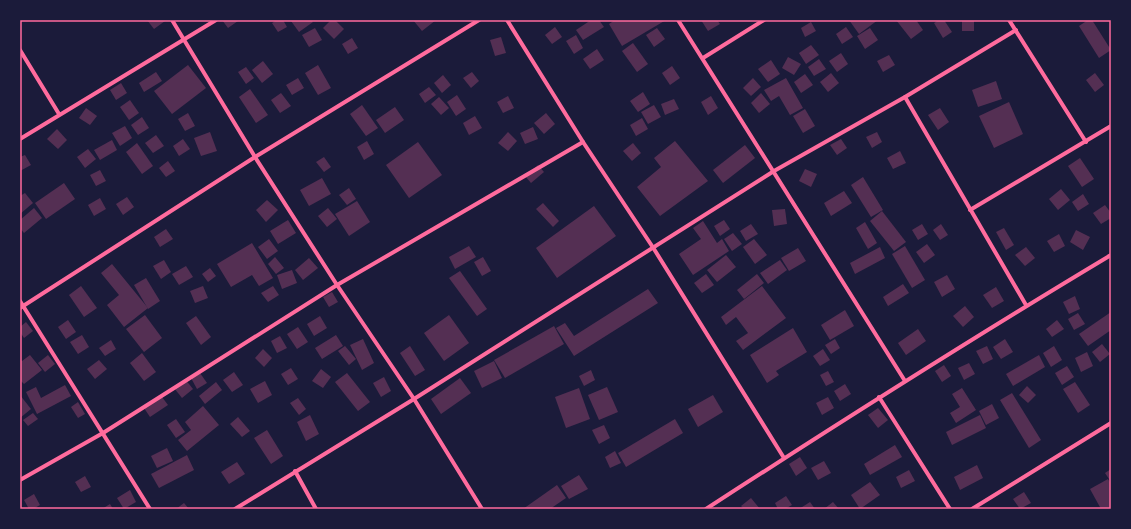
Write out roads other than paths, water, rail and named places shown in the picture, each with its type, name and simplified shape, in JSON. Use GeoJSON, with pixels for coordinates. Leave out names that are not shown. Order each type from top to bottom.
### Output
{"type":"FeatureCollection","features":[{"type":"Feature","properties":{"kind":"street"},"geometry":{"type":"LineString","coordinates":[[172,20],[255,157],[337,285],[414,399],[482,509]]}},
{"type":"Feature","properties":{"kind":"street"},"geometry":{"type":"LineString","coordinates":[[20,139],[216,20]]}},
{"type":"Feature","properties":{"kind":"street"},"geometry":{"type":"LineString","coordinates":[[21,307],[255,157],[479,20]]}},
{"type":"Feature","properties":{"kind":"street"},"geometry":{"type":"LineString","coordinates":[[507,20],[583,142],[654,249],[784,458]]}},
{"type":"Feature","properties":{"kind":"street"},"geometry":{"type":"LineString","coordinates":[[678,20],[905,381]]}},
{"type":"Feature","properties":{"kind":"street"},"geometry":{"type":"LineString","coordinates":[[703,58],[764,20]]}},
{"type":"Feature","properties":{"kind":"street"},"geometry":{"type":"LineString","coordinates":[[1009,20],[1086,142]]}},
{"type":"Feature","properties":{"kind":"street"},"geometry":{"type":"LineString","coordinates":[[235,509],[654,249],[774,171],[905,97],[1016,30]]}},
{"type":"Feature","properties":{"kind":"street"},"geometry":{"type":"LineString","coordinates":[[20,50],[59,114]]}},
{"type":"Feature","properties":{"kind":"street"},"geometry":{"type":"LineString","coordinates":[[905,97],[1026,305]]}},
{"type":"Feature","properties":{"kind":"street"},"geometry":{"type":"LineString","coordinates":[[970,210],[1111,126]]}},
{"type":"Feature","properties":{"kind":"street"},"geometry":{"type":"LineString","coordinates":[[20,480],[103,433],[337,285],[583,142]]}},
{"type":"Feature","properties":{"kind":"street"},"geometry":{"type":"LineString","coordinates":[[706,509],[879,397],[1026,305],[1110,257]]}},
{"type":"Feature","properties":{"kind":"street"},"geometry":{"type":"LineString","coordinates":[[20,301],[21,307],[103,433],[150,509]]}},
{"type":"Feature","properties":{"kind":"street"},"geometry":{"type":"LineString","coordinates":[[879,397],[950,509]]}},
{"type":"Feature","properties":{"kind":"street"},"geometry":{"type":"LineString","coordinates":[[972,509],[1111,423]]}},
{"type":"Feature","properties":{"kind":"street"},"geometry":{"type":"LineString","coordinates":[[295,471],[316,509]]}}]}
